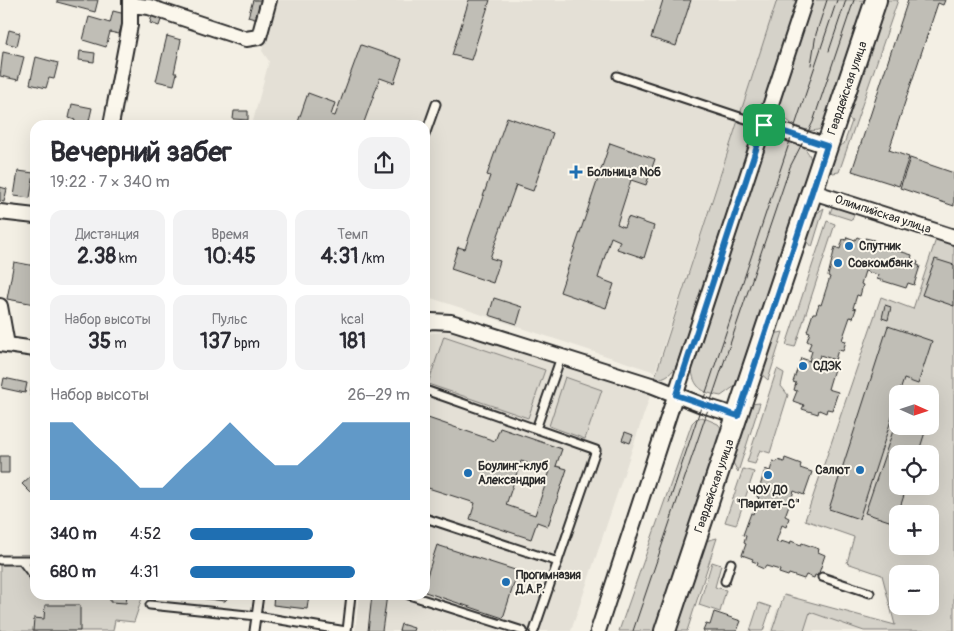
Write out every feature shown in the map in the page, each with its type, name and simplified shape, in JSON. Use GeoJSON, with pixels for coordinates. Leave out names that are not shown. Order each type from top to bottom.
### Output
{"type":"FeatureCollection","features":[{"type":"Feature","properties":{"kind":"street"},"geometry":{"type":"LineString","coordinates":[[112,120],[130,25],[130,2],[246,39],[259,37],[268,0]]}},
{"type":"Feature","properties":{"kind":"street"},"geometry":{"type":"LineString","coordinates":[[598,631],[805,0]]}},
{"type":"Feature","properties":{"kind":"street","name":"Гвардейская улица"},"geometry":{"type":"LineString","coordinates":[[665,631],[876,0]]}},
{"type":"Feature","properties":{"kind":"street"},"geometry":{"type":"LineString","coordinates":[[764,125],[827,146]]}},
{"type":"Feature","properties":{"kind":"street","name":"Олимпийская улица"},"geometry":{"type":"LineString","coordinates":[[813,192],[954,237]]}},
{"type":"Feature","properties":{"kind":"street"},"geometry":{"type":"LineString","coordinates":[[0,212],[30,215]]}},
{"type":"Feature","properties":{"kind":"street"},"geometry":{"type":"LineString","coordinates":[[0,306],[6,332],[4,345],[30,348]]}},
{"type":"Feature","properties":{"kind":"street"},"geometry":{"type":"LineString","coordinates":[[430,320],[451,322],[651,385],[738,416]]}},
{"type":"Feature","properties":{"kind":"lane"},"geometry":{"type":"LineString","coordinates":[[617,76],[764,125]]}},
{"type":"Feature","properties":{"kind":"lane"},"geometry":{"type":"LineString","coordinates":[[430,121],[436,104]]}},
{"type":"Feature","properties":{"kind":"lane"},"geometry":{"type":"LineString","coordinates":[[536,428],[561,357]]}},
{"type":"Feature","properties":{"kind":"lane"},"geometry":{"type":"LineString","coordinates":[[430,392],[596,450],[534,631]]}},
{"type":"Feature","properties":{"kind":"lane"},"geometry":{"type":"LineString","coordinates":[[430,520],[558,562]]}},
{"type":"Feature","properties":{"kind":"lane"},"geometry":{"type":"LineString","coordinates":[[0,560],[30,560]]}},
{"type":"Feature","properties":{"kind":"lane"},"geometry":{"type":"LineString","coordinates":[[22,561],[30,571]]}},
{"type":"Feature","properties":{"kind":"lane"},"geometry":{"type":"LineString","coordinates":[[725,580],[731,564]]}},
{"type":"Feature","properties":{"kind":"lane"},"geometry":{"type":"LineString","coordinates":[[822,577],[870,593]]}},
{"type":"Feature","properties":{"kind":"lane"},"geometry":{"type":"LineString","coordinates":[[254,631],[259,600]]}},
{"type":"Feature","properties":{"kind":"lane"},"geometry":{"type":"LineString","coordinates":[[150,605],[257,616],[346,631],[350,600]]}},
{"type":"Feature","properties":{"kind":"lane"},"geometry":{"type":"LineString","coordinates":[[425,600],[523,631]]}},
{"type":"Feature","properties":{"kind":"shaded area","name":"Больница №6"},"geometry":{"type":"Polygon","coordinates":[[[276,0],[777,0],[655,372],[430,298],[430,120],[253,120],[269,61],[262,51],[276,0]]]}},
{"type":"Feature","properties":{"kind":"shaded area"},"geometry":{"type":"Polygon","coordinates":[[[777,0],[797,0],[678,361],[669,374],[654,380],[777,0]]]}},
{"type":"Feature","properties":{"kind":"shaded area"},"geometry":{"type":"Polygon","coordinates":[[[811,0],[868,0],[826,124],[815,130],[804,129],[793,124],[779,110],[779,98],[811,0]]]}},
{"type":"Feature","properties":{"kind":"shaded area"},"geometry":{"type":"Polygon","coordinates":[[[886,0],[898,0],[839,172],[833,173],[828,168],[836,147],[844,144],[852,121],[846,117],[886,0]]]}},
{"type":"Feature","properties":{"kind":"shaded area"},"geometry":{"type":"Polygon","coordinates":[[[775,134],[801,145],[809,154],[812,168],[742,381],[721,396],[706,392],[697,385],[694,380],[691,359],[761,149],[768,139],[775,134]]]}},
{"type":"Feature","properties":{"kind":"shaded area"},"geometry":{"type":"Polygon","coordinates":[[[833,205],[855,212],[852,220],[830,213],[833,205]]]}},
{"type":"Feature","properties":{"kind":"shaded area"},"geometry":{"type":"Polygon","coordinates":[[[824,208],[812,247],[805,238],[813,216],[824,208]]]}},
{"type":"Feature","properties":{"kind":"shaded area"},"geometry":{"type":"Polygon","coordinates":[[[827,221],[835,224],[795,347],[786,345],[827,221]]]}},
{"type":"Feature","properties":{"kind":"shaded area","name":"Салют"},"geometry":{"type":"Polygon","coordinates":[[[936,239],[954,244],[954,631],[864,631],[810,612],[804,631],[772,631],[784,595],[895,625],[892,615],[939,615],[939,565],[889,565],[889,602],[882,575],[847,563],[854,537],[805,520],[881,297],[913,309],[936,239]]]}},
{"type":"Feature","properties":{"kind":"shaded area"},"geometry":{"type":"Polygon","coordinates":[[[451,331],[646,391],[650,396],[571,631],[355,631],[358,600],[430,600],[430,333],[451,331]]]}},
{"type":"Feature","properties":{"kind":"shaded area"},"geometry":{"type":"Polygon","coordinates":[[[783,332],[768,380],[760,373],[773,334],[783,332]]]}},
{"type":"Feature","properties":{"kind":"shaded area"},"geometry":{"type":"Polygon","coordinates":[[[444,336],[545,370],[528,418],[430,385],[430,378],[444,336]]]}},
{"type":"Feature","properties":{"kind":"shaded area"},"geometry":{"type":"Polygon","coordinates":[[[777,369],[784,373],[781,386],[788,395],[770,453],[760,450],[755,464],[747,462],[777,369]]]}},
{"type":"Feature","properties":{"kind":"shaded area"},"geometry":{"type":"Polygon","coordinates":[[[565,377],[602,390],[585,439],[549,426],[565,377]]]}},
{"type":"Feature","properties":{"kind":"shaded area"},"geometry":{"type":"Polygon","coordinates":[[[760,403],[738,472],[731,459],[750,404],[760,403]]]}},
{"type":"Feature","properties":{"kind":"shaded area"},"geometry":{"type":"Polygon","coordinates":[[[702,417],[718,424],[723,430],[660,631],[619,631],[692,423],[702,417]]]}},
{"type":"Feature","properties":{"kind":"shaded area"},"geometry":{"type":"Polygon","coordinates":[[[743,469],[754,472],[736,525],[725,522],[743,469]]]}},
{"type":"Feature","properties":{"kind":"shaded area"},"geometry":{"type":"Polygon","coordinates":[[[717,538],[687,631],[675,631],[705,541],[717,538]]]}},
{"type":"Feature","properties":{"kind":"shaded area"},"geometry":{"type":"Polygon","coordinates":[[[712,562],[721,565],[715,587],[726,590],[720,612],[699,605],[712,562]]]}},
{"type":"Feature","properties":{"kind":"shaded area"},"geometry":{"type":"Polygon","coordinates":[[[0,564],[30,566],[30,600],[141,600],[134,622],[115,620],[113,631],[0,631],[0,564]]]}},
{"type":"Feature","properties":{"kind":"shaded area"},"geometry":{"type":"Polygon","coordinates":[[[808,601],[901,631],[770,631],[777,609],[795,613],[808,601]]]}},
{"type":"Feature","properties":{"kind":"shaded area"},"geometry":{"type":"Polygon","coordinates":[[[759,603],[771,607],[763,631],[750,631],[759,603]]]}},
{"type":"Feature","properties":{"kind":"building"},"geometry":{"type":"Polygon","coordinates":[[[57,0],[98,0],[95,12],[57,2],[57,0]]]}},
{"type":"Feature","properties":{"kind":"building"},"geometry":{"type":"Polygon","coordinates":[[[253,0],[263,0],[258,20],[248,17],[253,0]]]}},
{"type":"Feature","properties":{"kind":"building"},"geometry":{"type":"Polygon","coordinates":[[[469,0],[490,0],[471,60],[452,55],[469,0]]]}},
{"type":"Feature","properties":{"kind":"building"},"geometry":{"type":"Polygon","coordinates":[[[663,0],[691,0],[676,46],[651,38],[663,0]]]}},
{"type":"Feature","properties":{"kind":"building"},"geometry":{"type":"Polygon","coordinates":[[[908,0],[945,0],[943,5],[938,3],[889,150],[909,157],[899,186],[852,171],[908,0]]]}},
{"type":"Feature","properties":{"kind":"building"},"geometry":{"type":"Polygon","coordinates":[[[113,11],[125,14],[119,34],[110,32],[106,47],[83,40],[89,17],[110,23],[113,11]]]}},
{"type":"Feature","properties":{"kind":"building"},"geometry":{"type":"Polygon","coordinates":[[[152,15],[162,17],[159,26],[150,23],[152,15]]]}},
{"type":"Feature","properties":{"kind":"building"},"geometry":{"type":"Polygon","coordinates":[[[9,30],[20,33],[17,46],[6,43],[9,30]]]}},
{"type":"Feature","properties":{"kind":"building"},"geometry":{"type":"Polygon","coordinates":[[[167,36],[181,40],[174,73],[177,73],[174,85],[156,81],[167,36]]]}},
{"type":"Feature","properties":{"kind":"building"},"geometry":{"type":"Polygon","coordinates":[[[361,45],[402,59],[394,83],[380,78],[365,120],[299,120],[308,93],[335,103],[331,115],[335,116],[361,45]]]}},
{"type":"Feature","properties":{"kind":"building"},"geometry":{"type":"Polygon","coordinates":[[[80,51],[95,53],[94,62],[79,60],[80,51]]]}},
{"type":"Feature","properties":{"kind":"building"},"geometry":{"type":"Polygon","coordinates":[[[3,52],[24,57],[18,80],[0,76],[3,52]]]}},
{"type":"Feature","properties":{"kind":"building"},"geometry":{"type":"Polygon","coordinates":[[[36,57],[58,63],[54,79],[49,78],[46,88],[30,84],[36,57]]]}},
{"type":"Feature","properties":{"kind":"building"},"geometry":{"type":"Polygon","coordinates":[[[72,104],[92,108],[89,120],[69,118],[72,104]]]}},
{"type":"Feature","properties":{"kind":"building"},"geometry":{"type":"Polygon","coordinates":[[[234,111],[248,111],[248,120],[233,119],[234,111]]]}},
{"type":"Feature","properties":{"kind":"building"},"geometry":{"type":"Polygon","coordinates":[[[507,117],[553,133],[533,191],[516,185],[490,258],[500,261],[493,283],[451,269],[458,247],[465,249],[490,176],[487,175],[507,117]]]}},
{"type":"Feature","properties":{"kind":"building"},"geometry":{"type":"Polygon","coordinates":[[[610,143],[655,159],[646,185],[631,180],[617,224],[624,227],[628,217],[654,226],[644,258],[617,249],[620,241],[611,237],[598,278],[614,284],[606,308],[560,292],[610,143]]]}},
{"type":"Feature","properties":{"kind":"building"},"geometry":{"type":"Polygon","coordinates":[[[910,158],[954,173],[954,206],[900,188],[910,158]]]}},
{"type":"Feature","properties":{"kind":"building"},"geometry":{"type":"Polygon","coordinates":[[[18,171],[30,172],[30,198],[14,196],[18,171]]]}},
{"type":"Feature","properties":{"kind":"building"},"geometry":{"type":"Polygon","coordinates":[[[0,187],[7,189],[4,202],[0,201],[0,187]]]}},
{"type":"Feature","properties":{"kind":"building"},"geometry":{"type":"Polygon","coordinates":[[[847,237],[855,240],[857,237],[864,240],[865,238],[874,240],[873,244],[886,248],[888,245],[896,248],[896,250],[912,255],[911,259],[918,262],[917,265],[920,266],[914,285],[908,283],[906,288],[877,279],[878,275],[865,271],[860,296],[857,295],[853,308],[856,309],[853,318],[850,317],[842,340],[846,341],[843,351],[838,350],[835,360],[820,355],[817,364],[809,361],[812,351],[808,350],[811,343],[807,341],[810,332],[807,331],[813,313],[816,313],[819,304],[821,305],[830,277],[828,276],[835,247],[840,249],[843,239],[846,240],[847,237]]]}},
{"type":"Feature","properties":{"kind":"building"},"geometry":{"type":"Polygon","coordinates":[[[935,259],[954,265],[954,306],[922,295],[935,259]]]}},
{"type":"Feature","properties":{"kind":"building"},"geometry":{"type":"Polygon","coordinates":[[[14,262],[30,265],[30,303],[7,299],[14,262]]]}},
{"type":"Feature","properties":{"kind":"building"},"geometry":{"type":"Polygon","coordinates":[[[494,298],[522,307],[517,324],[489,315],[494,298]]]}},
{"type":"Feature","properties":{"kind":"building"},"geometry":{"type":"Polygon","coordinates":[[[885,305],[891,307],[888,320],[882,318],[885,305]]]}},
{"type":"Feature","properties":{"kind":"building"},"geometry":{"type":"Polygon","coordinates":[[[888,326],[932,341],[918,384],[904,379],[902,385],[889,385],[889,427],[859,519],[829,509],[888,326]]]}},
{"type":"Feature","properties":{"kind":"building"},"geometry":{"type":"Polygon","coordinates":[[[801,358],[834,369],[828,389],[838,392],[832,410],[827,409],[826,413],[819,410],[818,414],[802,409],[804,405],[793,401],[797,391],[794,390],[796,383],[793,382],[801,358]]]}},
{"type":"Feature","properties":{"kind":"building"},"geometry":{"type":"Polygon","coordinates":[[[4,378],[27,383],[25,393],[2,388],[4,378]]]}},
{"type":"Feature","properties":{"kind":"building"},"geometry":{"type":"Polygon","coordinates":[[[430,419],[495,441],[500,428],[562,449],[556,466],[567,469],[548,526],[537,522],[531,539],[470,519],[475,503],[430,489],[430,419]],[[521,461],[506,505],[535,515],[550,471],[521,461]]]}},
{"type":"Feature","properties":{"kind":"building"},"geometry":{"type":"Polygon","coordinates":[[[625,432],[633,435],[630,443],[622,440],[625,432]]]}},
{"type":"Feature","properties":{"kind":"building"},"geometry":{"type":"Polygon","coordinates":[[[892,435],[924,435],[921,445],[889,445],[889,495],[904,495],[901,505],[889,505],[889,521],[865,513],[892,435]]]}},
{"type":"Feature","properties":{"kind":"building"},"geometry":{"type":"Polygon","coordinates":[[[0,456],[9,456],[9,473],[0,473],[0,456]]]}},
{"type":"Feature","properties":{"kind":"building"},"geometry":{"type":"Polygon","coordinates":[[[785,458],[801,464],[800,468],[812,472],[804,495],[794,491],[785,516],[789,518],[786,527],[782,525],[776,542],[780,543],[781,541],[790,544],[791,541],[819,549],[818,552],[825,555],[818,576],[815,575],[814,578],[806,575],[804,579],[789,574],[788,576],[779,573],[780,570],[766,566],[764,569],[757,566],[758,563],[752,561],[753,559],[742,555],[746,544],[744,543],[746,536],[743,535],[759,497],[757,497],[765,469],[770,471],[773,461],[784,462],[785,458]]]}},
{"type":"Feature","properties":{"kind":"building"},"geometry":{"type":"Polygon","coordinates":[[[30,477],[30,492],[22,484],[30,477]]]}},
{"type":"Feature","properties":{"kind":"building"},"geometry":{"type":"Polygon","coordinates":[[[437,545],[518,571],[503,618],[430,594],[430,567],[437,545]]]}},
{"type":"Feature","properties":{"kind":"building"},"geometry":{"type":"Polygon","coordinates":[[[110,600],[126,600],[126,603],[110,602],[110,600]]]}},
{"type":"Feature","properties":{"kind":"building"},"geometry":{"type":"Polygon","coordinates":[[[274,600],[308,600],[307,609],[273,605],[274,600]]]}},
{"type":"Feature","properties":{"kind":"building"},"geometry":{"type":"Polygon","coordinates":[[[371,600],[386,600],[382,631],[368,631],[371,600]]]}},
{"type":"Feature","properties":{"kind":"building"},"geometry":{"type":"Polygon","coordinates":[[[45,605],[80,605],[80,631],[33,631],[34,618],[44,619],[45,605]]]}},
{"type":"Feature","properties":{"kind":"building"},"geometry":{"type":"Polygon","coordinates":[[[714,612],[741,621],[737,631],[703,631],[706,624],[710,625],[714,612]]]}},
{"type":"Feature","properties":{"kind":"building"},"geometry":{"type":"Polygon","coordinates":[[[401,624],[414,628],[413,631],[399,631],[401,624]]]}},
{"type":"Feature","properties":{"kind":"tram line"},"geometry":{"type":"LineString","coordinates":[[811,65],[816,34],[827,0]]}},
{"type":"Feature","properties":{"kind":"tram line"},"geometry":{"type":"LineString","coordinates":[[669,503],[837,0]]}},
{"type":"Feature","properties":{"kind":"tram line"},"geometry":{"type":"LineString","coordinates":[[829,51],[846,0]]}},
{"type":"Feature","properties":{"kind":"tram line"},"geometry":{"type":"LineString","coordinates":[[633,631],[790,167],[813,122],[854,0]]}},
{"type":"Feature","properties":{"kind":"place","name":"Больница №6"},"geometry":{"type":"Point","coordinates":[576,172]}},
{"type":"Feature","properties":{"kind":"place","name":"Спутник"},"geometry":{"type":"Point","coordinates":[849,246]}},
{"type":"Feature","properties":{"kind":"place","name":"Совкомбанк"},"geometry":{"type":"Point","coordinates":[838,263]}},
{"type":"Feature","properties":{"kind":"place","name":"СДЭК"},"geometry":{"type":"Point","coordinates":[803,366]}},
{"type":"Feature","properties":{"kind":"place","name":"Салют"},"geometry":{"type":"Point","coordinates":[860,470]}},
{"type":"Feature","properties":{"kind":"place","name":"Боулинг-клуб Александрия"},"geometry":{"type":"Point","coordinates":[468,473]}},
{"type":"Feature","properties":{"kind":"place","name":"ЧОУ ДО \"Паритет-С\""},"geometry":{"type":"Point","coordinates":[768,475]}},
{"type":"Feature","properties":{"kind":"place","name":"Прогимназия Д.А.Р."},"geometry":{"type":"Point","coordinates":[506,582]}},
{"type":"Feature","properties":{"kind":"route"},"geometry":{"type":"LineString","coordinates":[[764,125],[827,146],[738,416],[676,395],[764,125]]}}]}
